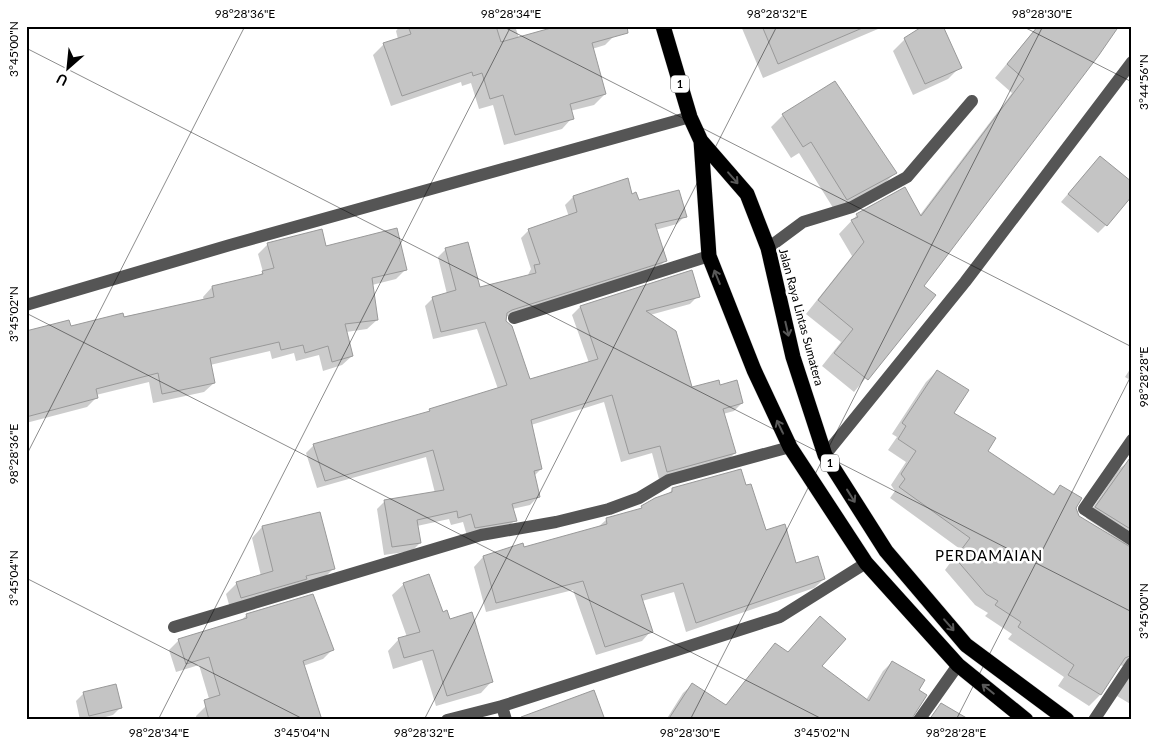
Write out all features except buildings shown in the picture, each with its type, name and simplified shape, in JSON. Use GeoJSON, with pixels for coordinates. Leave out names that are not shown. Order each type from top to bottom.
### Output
{"type":"FeatureCollection","features":[{"type":"Feature","properties":{"kind":"highway","name":"Jalan Raya Lintas Sumatera"},"geometry":{"type":"LineString","coordinates":[[663,26],[690,117],[701,141],[747,194],[768,248],[793,357],[825,455],[886,551],[966,645],[1067,720]]}},
{"type":"Feature","properties":{"kind":"highway","name":"Jalan Raya Lintas Sumatera"},"geometry":{"type":"LineString","coordinates":[[701,141],[709,256],[754,370],[790,447],[866,563],[958,665],[1026,720]]}},
{"type":"Feature","properties":{"kind":"street"},"geometry":{"type":"LineString","coordinates":[[825,455],[966,282],[1132,62]]}},
{"type":"Feature","properties":{"kind":"street"},"geometry":{"type":"LineString","coordinates":[[768,248],[803,222],[852,207],[907,176],[972,100]]}},
{"type":"Feature","properties":{"kind":"street"},"geometry":{"type":"LineString","coordinates":[[26,305],[230,245],[690,117]]}},
{"type":"Feature","properties":{"kind":"street"},"geometry":{"type":"LineString","coordinates":[[514,318],[709,256]]}},
{"type":"Feature","properties":{"kind":"street"},"geometry":{"type":"LineString","coordinates":[[1132,440],[1084,508],[1132,540]]}},
{"type":"Feature","properties":{"kind":"street"},"geometry":{"type":"LineString","coordinates":[[174,627],[481,535],[556,522],[608,509],[639,498],[670,480],[790,447]]}},
{"type":"Feature","properties":{"kind":"street"},"geometry":{"type":"LineString","coordinates":[[447,720],[502,706],[780,617],[866,563]]}},
{"type":"Feature","properties":{"kind":"street"},"geometry":{"type":"LineString","coordinates":[[1094,720],[1132,663]]}},
{"type":"Feature","properties":{"kind":"street"},"geometry":{"type":"LineString","coordinates":[[920,720],[958,665]]}},
{"type":"Feature","properties":{"kind":"street"},"geometry":{"type":"LineString","coordinates":[[502,706],[506,720]]}},
{"type":"Feature","properties":{"kind":"district","name":"PERDAMAIAN"},"geometry":{"type":"Point","coordinates":[989,556]}}]}
